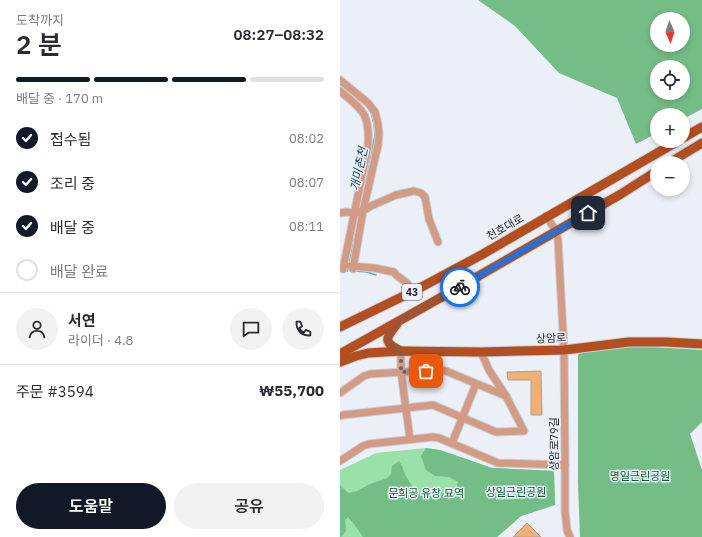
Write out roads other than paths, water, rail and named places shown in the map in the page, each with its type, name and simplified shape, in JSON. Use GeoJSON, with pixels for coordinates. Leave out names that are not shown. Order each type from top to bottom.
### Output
{"type":"FeatureCollection","features":[{"type":"Feature","properties":{"kind":"main road"},"geometry":{"type":"LineString","coordinates":[[690,134],[702,127]]}},
{"type":"Feature","properties":{"kind":"main road"},"geometry":{"type":"LineString","coordinates":[[681,156],[702,143]]}},
{"type":"Feature","properties":{"kind":"main road","name":"천호대로"},"geometry":{"type":"LineString","coordinates":[[340,327],[412,292],[483,254],[546,216],[666,148]]}},
{"type":"Feature","properties":{"kind":"main road","name":"43"},"geometry":{"type":"LineString","coordinates":[[340,354],[621,194],[650,175]]}},
{"type":"Feature","properties":{"kind":"main road"},"geometry":{"type":"LineString","coordinates":[[399,321],[388,335],[388,340],[393,347],[401,351]]}},
{"type":"Feature","properties":{"kind":"main road","name":"상암로"},"geometry":{"type":"LineString","coordinates":[[340,362],[368,353],[401,351],[481,352],[564,350],[629,342],[702,344]]}},
{"type":"Feature","properties":{"kind":"street"},"geometry":{"type":"LineString","coordinates":[[340,80],[368,103],[375,112],[379,134],[378,146],[363,211],[347,268]]}},
{"type":"Feature","properties":{"kind":"street"},"geometry":{"type":"LineString","coordinates":[[340,92],[357,105],[365,114],[369,134],[347,268]]}},
{"type":"Feature","properties":{"kind":"street"},"geometry":{"type":"LineString","coordinates":[[340,213],[355,213],[363,211],[396,195],[414,191],[421,193],[425,197],[429,219],[438,242]]}},
{"type":"Feature","properties":{"kind":"street"},"geometry":{"type":"LineString","coordinates":[[546,216],[556,231]]}},
{"type":"Feature","properties":{"kind":"street","name":"상암로79길"},"geometry":{"type":"LineString","coordinates":[[556,231],[558,240],[564,350],[565,511],[567,530],[570,537]]}},
{"type":"Feature","properties":{"kind":"street"},"geometry":{"type":"LineString","coordinates":[[347,268],[396,275],[407,283],[412,292]]}},
{"type":"Feature","properties":{"kind":"street"},"geometry":{"type":"LineString","coordinates":[[401,351],[401,372],[410,439]]}},
{"type":"Feature","properties":{"kind":"street"},"geometry":{"type":"LineString","coordinates":[[341,414],[433,405],[496,432],[524,431],[506,396],[489,370],[481,352]]}},
{"type":"Feature","properties":{"kind":"street"},"geometry":{"type":"LineString","coordinates":[[340,393],[364,376],[370,374],[439,370],[446,371],[506,396]]}},
{"type":"Feature","properties":{"kind":"street"},"geometry":{"type":"LineString","coordinates":[[452,443],[476,384]]}},
{"type":"Feature","properties":{"kind":"street"},"geometry":{"type":"LineString","coordinates":[[340,461],[363,446],[369,444],[433,437],[452,443],[498,463],[565,465]]}},
{"type":"Feature","properties":{"kind":"waterway","name":"개미촌천"},"geometry":{"type":"LineString","coordinates":[[361,206],[375,135],[371,112]]}},
{"type":"Feature","properties":{"kind":"waterway","name":"개미촌천"},"geometry":{"type":"LineString","coordinates":[[349,263],[359,214]]}},
{"type":"Feature","properties":{"kind":"waterway","name":"개미촌천"},"geometry":{"type":"LineString","coordinates":[[347,271],[348,267]]}},
{"type":"Feature","properties":{"kind":"waterway"},"geometry":{"type":"LineString","coordinates":[[354,271],[367,272],[376,275]]}},
{"type":"Feature","properties":{"kind":"park label","name":"명일근린공원"},"geometry":{"type":"Point","coordinates":[640,476]}},
{"type":"Feature","properties":{"kind":"park label","name":"상일근린공원"},"geometry":{"type":"Point","coordinates":[516,492]}},
{"type":"Feature","properties":{"kind":"park label","name":"문희공 유창 묘역"},"geometry":{"type":"Point","coordinates":[426,493]}}]}
